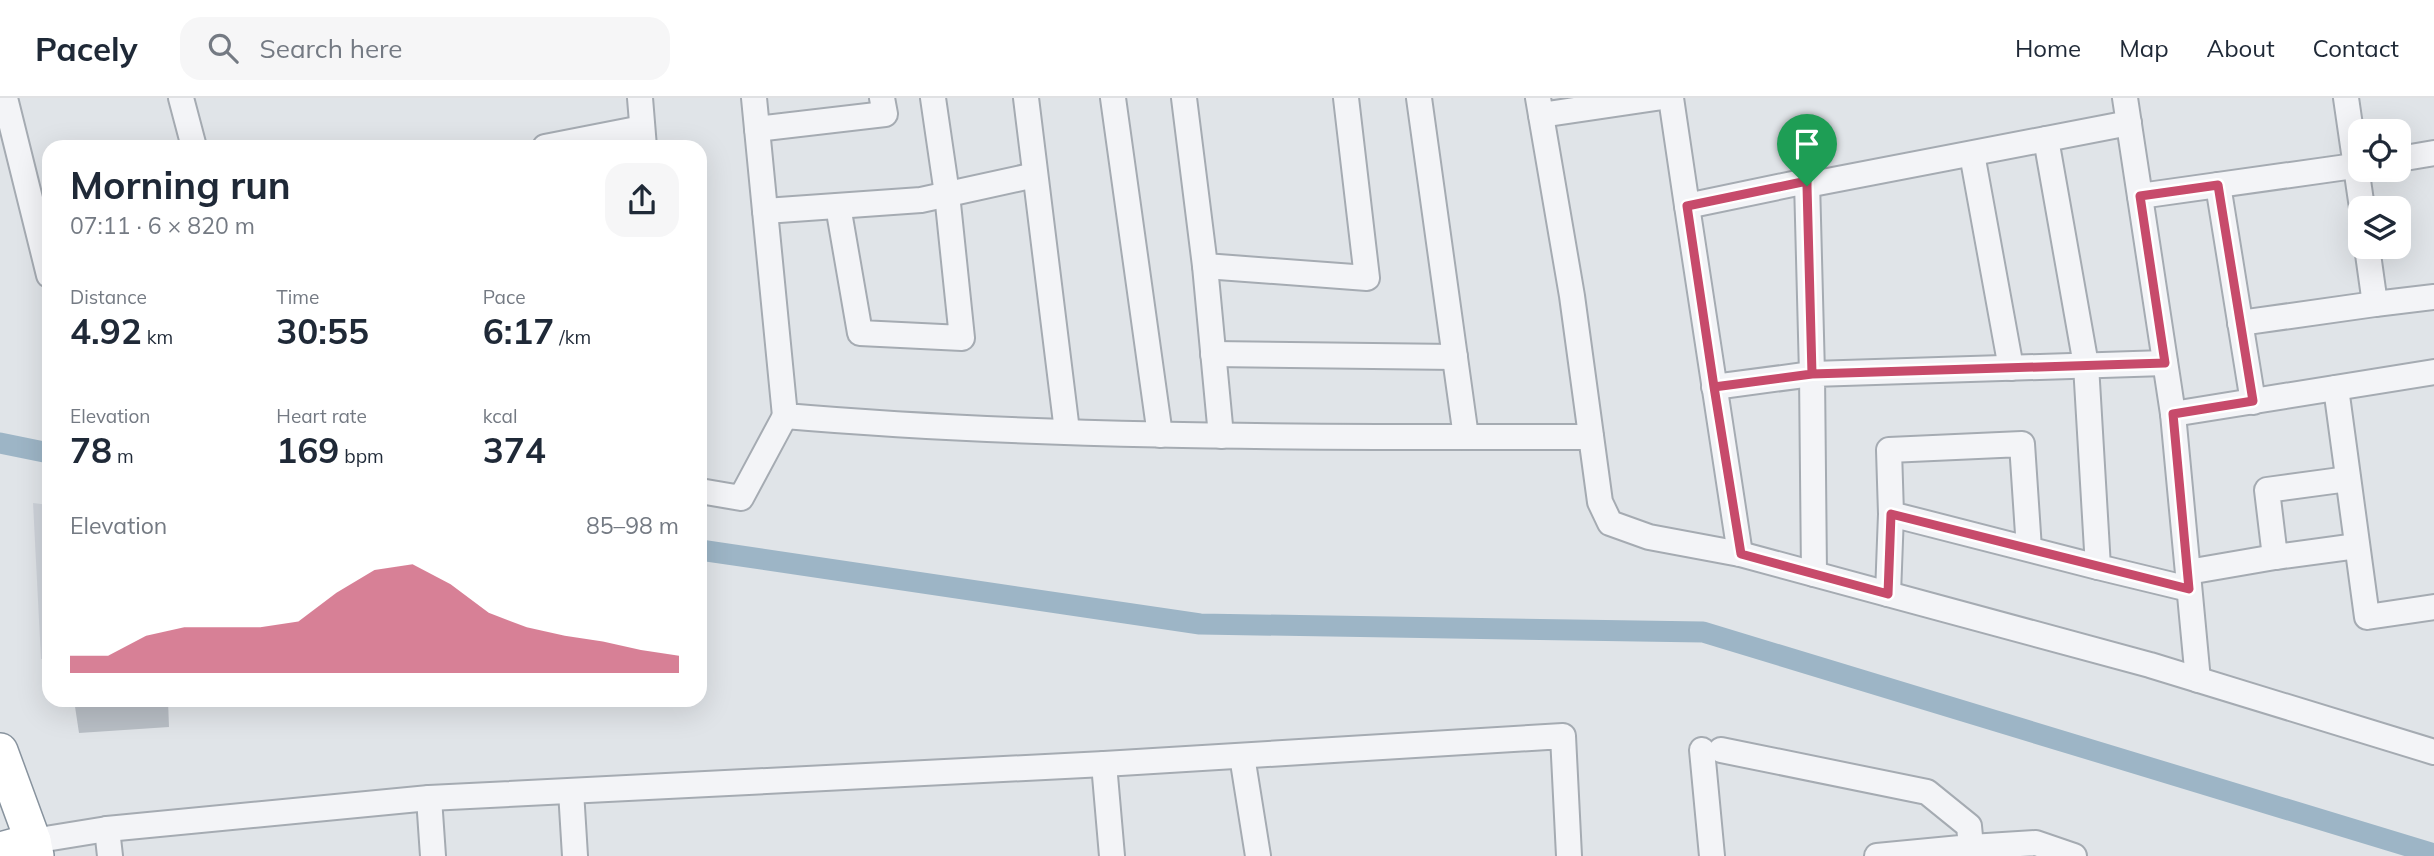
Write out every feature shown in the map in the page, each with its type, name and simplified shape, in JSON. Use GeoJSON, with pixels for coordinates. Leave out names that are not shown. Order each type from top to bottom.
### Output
{"type":"FeatureCollection","features":[{"type":"Feature","properties":{"kind":"highway"},"geometry":{"type":"LineString","coordinates":[[3,768],[14,850]]}},
{"type":"Feature","properties":{"kind":"street"},"geometry":{"type":"LineString","coordinates":[[5,98],[42,247]]}},
{"type":"Feature","properties":{"kind":"street"},"geometry":{"type":"LineString","coordinates":[[181,98],[192,140]]}},
{"type":"Feature","properties":{"kind":"street"},"geometry":{"type":"LineString","coordinates":[[614,140],[643,137],[640,98]]}},
{"type":"Feature","properties":{"kind":"street"},"geometry":{"type":"LineString","coordinates":[[707,492],[741,498],[785,415],[754,98]]}},
{"type":"Feature","properties":{"kind":"street"},"geometry":{"type":"LineString","coordinates":[[757,130],[885,114],[882,98]]}},
{"type":"Feature","properties":{"kind":"street"},"geometry":{"type":"LineString","coordinates":[[838,206],[860,333],[962,338],[947,194],[933,98]]}},
{"type":"Feature","properties":{"kind":"street"},"geometry":{"type":"LineString","coordinates":[[1026,98],[1067,431]]}},
{"type":"Feature","properties":{"kind":"street"},"geometry":{"type":"LineString","coordinates":[[1113,98],[1160,435]]}},
{"type":"Feature","properties":{"kind":"street"},"geometry":{"type":"LineString","coordinates":[[1184,98],[1205,266],[1221,436]]}},
{"type":"Feature","properties":{"kind":"street"},"geometry":{"type":"LineString","coordinates":[[1205,266],[1367,278],[1346,98]]}},
{"type":"Feature","properties":{"kind":"street"},"geometry":{"type":"LineString","coordinates":[[1419,98],[1466,437]]}},
{"type":"Feature","properties":{"kind":"street"},"geometry":{"type":"LineString","coordinates":[[1656,98],[1539,107],[1572,296],[1600,502],[1610,523],[1649,537],[1741,554],[2198,680],[2434,752]]}},
{"type":"Feature","properties":{"kind":"street"},"geometry":{"type":"LineString","coordinates":[[1671,98],[1741,554]]}},
{"type":"Feature","properties":{"kind":"street"},"geometry":{"type":"LineString","coordinates":[[2125,98],[2173,414],[2198,680]]}},
{"type":"Feature","properties":{"kind":"street"},"geometry":{"type":"LineString","coordinates":[[2346,98],[2350,119]]}},
{"type":"Feature","properties":{"kind":"street"},"geometry":{"type":"LineString","coordinates":[[1807,186],[2129,123]]}},
{"type":"Feature","properties":{"kind":"street"},"geometry":{"type":"LineString","coordinates":[[2046,139],[2086,365],[2098,567]]}},
{"type":"Feature","properties":{"kind":"street"},"geometry":{"type":"LineString","coordinates":[[2411,157],[2434,153]]}},
{"type":"Feature","properties":{"kind":"street"},"geometry":{"type":"LineString","coordinates":[[1972,154],[2011,368]]}},
{"type":"Feature","properties":{"kind":"street"},"geometry":{"type":"LineString","coordinates":[[2140,196],[2348,167]]}},
{"type":"Feature","properties":{"kind":"street"},"geometry":{"type":"LineString","coordinates":[[765,211],[920,200],[1035,175]]}},
{"type":"Feature","properties":{"kind":"street"},"geometry":{"type":"LineString","coordinates":[[1687,206],[1807,181],[1814,574]]}},
{"type":"Feature","properties":{"kind":"street"},"geometry":{"type":"LineString","coordinates":[[2218,185],[2253,401]]}},
{"type":"Feature","properties":{"kind":"street"},"geometry":{"type":"LineString","coordinates":[[2369,259],[2375,304]]}},
{"type":"Feature","properties":{"kind":"street"},"geometry":{"type":"LineString","coordinates":[[2240,323],[2434,297]]}},
{"type":"Feature","properties":{"kind":"street"},"geometry":{"type":"LineString","coordinates":[[1213,355],[1455,357]]}},
{"type":"Feature","properties":{"kind":"street"},"geometry":{"type":"LineString","coordinates":[[1714,387],[1812,374],[2165,363]]}},
{"type":"Feature","properties":{"kind":"street"},"geometry":{"type":"LineString","coordinates":[[2173,414],[2434,372]]}},
{"type":"Feature","properties":{"kind":"street"},"geometry":{"type":"LineString","coordinates":[[2336,388],[2367,617],[2434,607]]}},
{"type":"Feature","properties":{"kind":"street"},"geometry":{"type":"LineString","coordinates":[[785,415],[888,425],[1160,435],[1591,437]]}},
{"type":"Feature","properties":{"kind":"street"},"geometry":{"type":"LineString","coordinates":[[1888,594],[1891,514],[1889,450],[2022,443],[2029,549]]}},
{"type":"Feature","properties":{"kind":"street"},"geometry":{"type":"LineString","coordinates":[[2275,557],[2267,490],[2348,479]]}},
{"type":"Feature","properties":{"kind":"street"},"geometry":{"type":"LineString","coordinates":[[1891,514],[2098,567],[2189,580],[2275,557],[2357,546]]}},
{"type":"Feature","properties":{"kind":"street"},"geometry":{"type":"LineString","coordinates":[[14,850],[107,829],[429,798],[1104,764],[1563,736],[1569,856]]}},
{"type":"Feature","properties":{"kind":"street"},"geometry":{"type":"LineString","coordinates":[[1712,856],[1711,750],[1927,792],[1969,826],[1972,851]]}},
{"type":"Feature","properties":{"kind":"street"},"geometry":{"type":"LineString","coordinates":[[1242,756],[1258,856]]}},
{"type":"Feature","properties":{"kind":"street"},"geometry":{"type":"LineString","coordinates":[[1104,764],[1112,856]]}},
{"type":"Feature","properties":{"kind":"street"},"geometry":{"type":"LineString","coordinates":[[571,791],[575,856]]}},
{"type":"Feature","properties":{"kind":"street"},"geometry":{"type":"LineString","coordinates":[[429,798],[433,856]]}},
{"type":"Feature","properties":{"kind":"street"},"geometry":{"type":"LineString","coordinates":[[107,829],[110,856]]}},
{"type":"Feature","properties":{"kind":"street"},"geometry":{"type":"LineString","coordinates":[[1877,856],[1972,851],[2036,843],[2074,856]]}},
{"type":"Feature","properties":{"kind":"shaded area"},"geometry":{"type":"Polygon","coordinates":[[[33,503],[42,504],[41,659],[33,503]]]}},
{"type":"Feature","properties":{"kind":"building"},"geometry":{"type":"Polygon","coordinates":[[[75,707],[168,707],[169,727],[79,733],[75,707]]]}},
{"type":"Feature","properties":{"kind":"waterway"},"geometry":{"type":"LineString","coordinates":[[0,443],[42,452]]}},
{"type":"Feature","properties":{"kind":"waterway"},"geometry":{"type":"LineString","coordinates":[[707,551],[1200,624],[1703,632],[2434,854]]}},
{"type":"Feature","properties":{"kind":"route"},"geometry":{"type":"LineString","coordinates":[[1807,186],[1807,181],[1687,206],[1714,387],[1812,374],[2165,363],[2140,196],[2218,185],[2253,401],[2173,414],[2189,589],[1891,514],[1888,594],[1741,554],[1714,387],[1812,374],[1807,186]]}}]}
